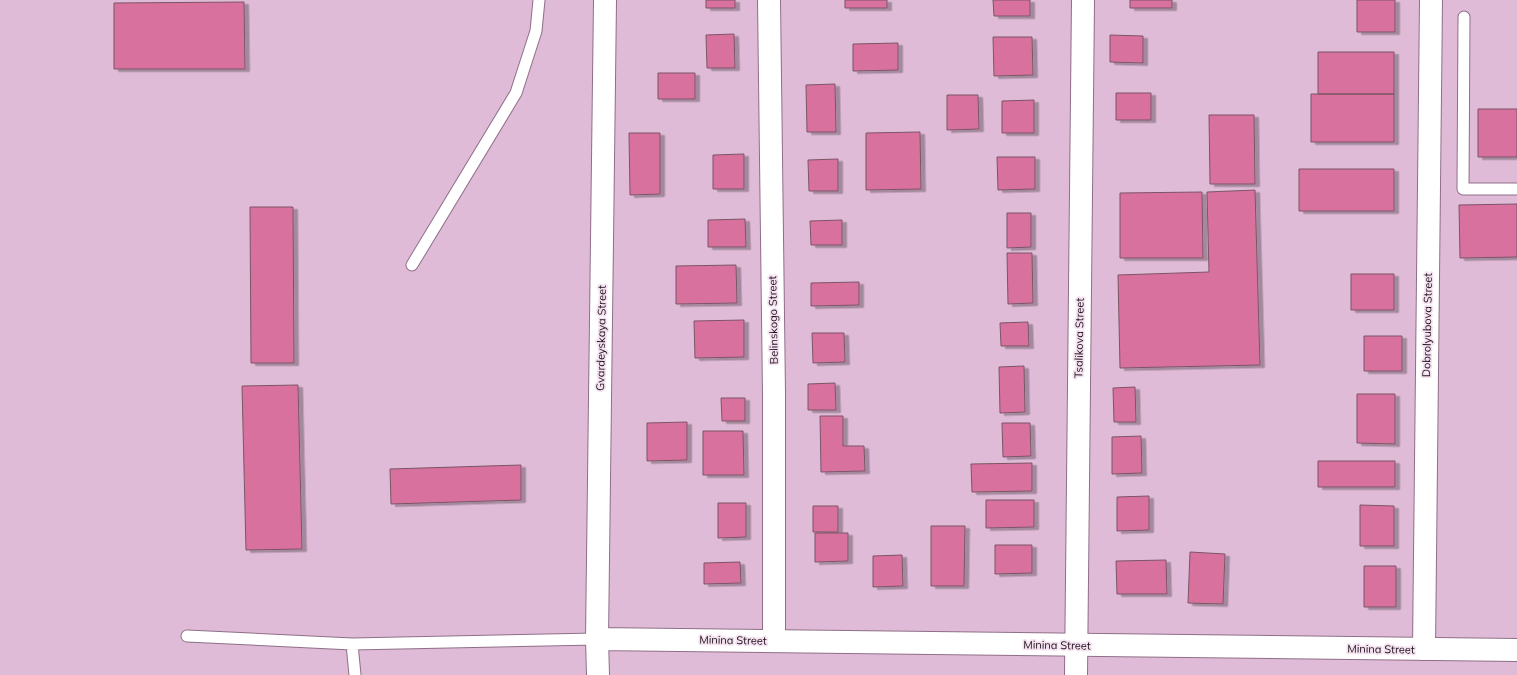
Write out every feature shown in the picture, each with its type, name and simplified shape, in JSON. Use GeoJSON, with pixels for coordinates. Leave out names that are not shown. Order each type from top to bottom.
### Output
{"type":"FeatureCollection","features":[{"type":"Feature","properties":{"kind":"street","name":"Gvardeyskaya Street"},"geometry":{"type":"LineString","coordinates":[[598,675],[597,639],[605,0]]}},
{"type":"Feature","properties":{"kind":"street","name":"Belinskogo Street"},"geometry":{"type":"LineString","coordinates":[[769,0],[774,394],[774,641]]}},
{"type":"Feature","properties":{"kind":"street","name":"Tsalikova Street"},"geometry":{"type":"LineString","coordinates":[[1076,675],[1075,645],[1083,0]]}},
{"type":"Feature","properties":{"kind":"street","name":"Dobrolyubova Street"},"geometry":{"type":"LineString","coordinates":[[1424,649],[1430,0]]}},
{"type":"Feature","properties":{"kind":"street","name":"Minina Street"},"geometry":{"type":"LineString","coordinates":[[597,639],[1517,650]]}},
{"type":"Feature","properties":{"kind":"lane"},"geometry":{"type":"LineString","coordinates":[[412,265],[516,93],[536,31],[539,0]]}},
{"type":"Feature","properties":{"kind":"lane"},"geometry":{"type":"LineString","coordinates":[[1464,17],[1463,189],[1517,189]]}},
{"type":"Feature","properties":{"kind":"lane"},"geometry":{"type":"LineString","coordinates":[[187,636],[352,644],[597,639]]}},
{"type":"Feature","properties":{"kind":"lane"},"geometry":{"type":"LineString","coordinates":[[352,644],[355,675]]}},
{"type":"Feature","properties":{"kind":"building"},"geometry":{"type":"Polygon","coordinates":[[[706,0],[735,0],[735,8],[706,8],[706,0]]]}},
{"type":"Feature","properties":{"kind":"building"},"geometry":{"type":"Polygon","coordinates":[[[845,0],[887,0],[887,8],[845,8],[845,0]]]}},
{"type":"Feature","properties":{"kind":"building"},"geometry":{"type":"Polygon","coordinates":[[[993,0],[1030,0],[1030,16],[994,16],[993,0]]]}},
{"type":"Feature","properties":{"kind":"building"},"geometry":{"type":"Polygon","coordinates":[[[1130,0],[1172,0],[1172,8],[1130,8],[1130,0]]]}},
{"type":"Feature","properties":{"kind":"building"},"geometry":{"type":"Polygon","coordinates":[[[1357,0],[1395,0],[1395,32],[1357,32],[1357,0]]]}},
{"type":"Feature","properties":{"kind":"building"},"geometry":{"type":"Polygon","coordinates":[[[244,2],[245,69],[114,69],[114,3],[244,2]]]}},
{"type":"Feature","properties":{"kind":"building"},"geometry":{"type":"Polygon","coordinates":[[[734,34],[735,68],[707,68],[706,35],[734,34]]]}},
{"type":"Feature","properties":{"kind":"building"},"geometry":{"type":"Polygon","coordinates":[[[1110,35],[1143,36],[1143,63],[1110,62],[1110,35]]]}},
{"type":"Feature","properties":{"kind":"building"},"geometry":{"type":"Polygon","coordinates":[[[993,37],[1032,37],[1033,75],[994,76],[993,37]]]}},
{"type":"Feature","properties":{"kind":"building"},"geometry":{"type":"Polygon","coordinates":[[[898,43],[898,70],[853,71],[853,44],[898,43]]]}},
{"type":"Feature","properties":{"kind":"building"},"geometry":{"type":"Polygon","coordinates":[[[1318,52],[1394,52],[1394,94],[1318,94],[1318,52]]]}},
{"type":"Feature","properties":{"kind":"building"},"geometry":{"type":"Polygon","coordinates":[[[658,73],[695,73],[695,99],[658,99],[658,73]]]}},
{"type":"Feature","properties":{"kind":"building"},"geometry":{"type":"Polygon","coordinates":[[[835,84],[836,132],[807,132],[806,85],[835,84]]]}},
{"type":"Feature","properties":{"kind":"building"},"geometry":{"type":"Polygon","coordinates":[[[1116,93],[1151,93],[1151,120],[1116,120],[1116,93]]]}},
{"type":"Feature","properties":{"kind":"building"},"geometry":{"type":"Polygon","coordinates":[[[1311,94],[1394,94],[1394,142],[1311,142],[1311,94]]]}},
{"type":"Feature","properties":{"kind":"building"},"geometry":{"type":"Polygon","coordinates":[[[947,95],[978,95],[979,129],[947,130],[947,95]]]}},
{"type":"Feature","properties":{"kind":"building"},"geometry":{"type":"Polygon","coordinates":[[[1034,100],[1034,133],[1002,133],[1002,101],[1034,100]]]}},
{"type":"Feature","properties":{"kind":"building"},"geometry":{"type":"Polygon","coordinates":[[[1478,109],[1517,109],[1517,157],[1478,157],[1478,109]]]}},
{"type":"Feature","properties":{"kind":"building"},"geometry":{"type":"Polygon","coordinates":[[[1209,115],[1254,115],[1255,184],[1210,184],[1209,115]]]}},
{"type":"Feature","properties":{"kind":"building"},"geometry":{"type":"Polygon","coordinates":[[[920,132],[921,189],[866,190],[866,133],[920,132]]]}},
{"type":"Feature","properties":{"kind":"building"},"geometry":{"type":"Polygon","coordinates":[[[629,133],[660,133],[660,194],[630,195],[629,133]]]}},
{"type":"Feature","properties":{"kind":"building"},"geometry":{"type":"Polygon","coordinates":[[[744,154],[744,189],[713,189],[713,155],[744,154]]]}},
{"type":"Feature","properties":{"kind":"building"},"geometry":{"type":"Polygon","coordinates":[[[997,157],[1035,157],[1035,189],[998,190],[997,157]]]}},
{"type":"Feature","properties":{"kind":"building"},"geometry":{"type":"Polygon","coordinates":[[[838,159],[838,191],[809,191],[808,160],[838,159]]]}},
{"type":"Feature","properties":{"kind":"building"},"geometry":{"type":"Polygon","coordinates":[[[1299,169],[1394,169],[1394,211],[1299,211],[1299,169]]]}},
{"type":"Feature","properties":{"kind":"building"},"geometry":{"type":"Polygon","coordinates":[[[1255,190],[1260,365],[1120,368],[1118,275],[1209,272],[1207,192],[1255,190]]]}},
{"type":"Feature","properties":{"kind":"building"},"geometry":{"type":"Polygon","coordinates":[[[1202,192],[1203,258],[1120,258],[1120,193],[1202,192]]]}},
{"type":"Feature","properties":{"kind":"building"},"geometry":{"type":"Polygon","coordinates":[[[1517,204],[1517,257],[1460,258],[1459,205],[1517,204]]]}},
{"type":"Feature","properties":{"kind":"building"},"geometry":{"type":"Polygon","coordinates":[[[250,207],[293,207],[294,363],[251,363],[250,207]]]}},
{"type":"Feature","properties":{"kind":"building"},"geometry":{"type":"Polygon","coordinates":[[[1007,213],[1031,213],[1031,247],[1007,248],[1007,213]]]}},
{"type":"Feature","properties":{"kind":"building"},"geometry":{"type":"Polygon","coordinates":[[[745,219],[746,247],[708,247],[708,220],[745,219]]]}},
{"type":"Feature","properties":{"kind":"building"},"geometry":{"type":"Polygon","coordinates":[[[842,220],[842,245],[811,245],[810,221],[842,220]]]}},
{"type":"Feature","properties":{"kind":"building"},"geometry":{"type":"Polygon","coordinates":[[[1007,253],[1032,253],[1033,303],[1008,304],[1007,253]]]}},
{"type":"Feature","properties":{"kind":"building"},"geometry":{"type":"Polygon","coordinates":[[[736,265],[737,303],[676,304],[676,266],[736,265]]]}},
{"type":"Feature","properties":{"kind":"building"},"geometry":{"type":"Polygon","coordinates":[[[1351,274],[1394,274],[1394,310],[1351,310],[1351,274]]]}},
{"type":"Feature","properties":{"kind":"building"},"geometry":{"type":"Polygon","coordinates":[[[859,282],[859,305],[811,306],[811,283],[859,282]]]}},
{"type":"Feature","properties":{"kind":"building"},"geometry":{"type":"Polygon","coordinates":[[[744,320],[744,357],[695,358],[694,321],[744,320]]]}},
{"type":"Feature","properties":{"kind":"building"},"geometry":{"type":"Polygon","coordinates":[[[1028,322],[1029,346],[1001,346],[1000,323],[1028,322]]]}},
{"type":"Feature","properties":{"kind":"building"},"geometry":{"type":"Polygon","coordinates":[[[812,333],[844,333],[845,362],[813,363],[812,333]]]}},
{"type":"Feature","properties":{"kind":"building"},"geometry":{"type":"Polygon","coordinates":[[[1364,336],[1402,336],[1402,371],[1364,371],[1364,336]]]}},
{"type":"Feature","properties":{"kind":"building"},"geometry":{"type":"Polygon","coordinates":[[[1024,366],[1025,412],[1000,413],[999,367],[1024,366]]]}},
{"type":"Feature","properties":{"kind":"building"},"geometry":{"type":"Polygon","coordinates":[[[835,383],[836,410],[808,410],[808,384],[835,383]]]}},
{"type":"Feature","properties":{"kind":"building"},"geometry":{"type":"Polygon","coordinates":[[[298,385],[302,549],[246,550],[242,386],[298,385]]]}},
{"type":"Feature","properties":{"kind":"building"},"geometry":{"type":"Polygon","coordinates":[[[1135,387],[1136,422],[1114,422],[1113,388],[1135,387]]]}},
{"type":"Feature","properties":{"kind":"building"},"geometry":{"type":"Polygon","coordinates":[[[1357,394],[1395,394],[1395,444],[1357,443],[1357,394]]]}},
{"type":"Feature","properties":{"kind":"building"},"geometry":{"type":"Polygon","coordinates":[[[721,398],[745,398],[745,421],[722,421],[721,398]]]}},
{"type":"Feature","properties":{"kind":"building"},"geometry":{"type":"Polygon","coordinates":[[[820,416],[843,416],[843,446],[864,446],[865,471],[821,472],[820,416]]]}},
{"type":"Feature","properties":{"kind":"building"},"geometry":{"type":"Polygon","coordinates":[[[687,422],[687,460],[647,461],[647,423],[687,422]]]}},
{"type":"Feature","properties":{"kind":"building"},"geometry":{"type":"Polygon","coordinates":[[[1002,423],[1030,423],[1031,456],[1003,457],[1002,423]]]}},
{"type":"Feature","properties":{"kind":"building"},"geometry":{"type":"Polygon","coordinates":[[[703,431],[743,431],[744,475],[703,475],[703,431]]]}},
{"type":"Feature","properties":{"kind":"building"},"geometry":{"type":"Polygon","coordinates":[[[1141,436],[1142,473],[1112,474],[1112,437],[1141,436]]]}},
{"type":"Feature","properties":{"kind":"building"},"geometry":{"type":"Polygon","coordinates":[[[1318,461],[1395,461],[1395,487],[1318,487],[1318,461]]]}},
{"type":"Feature","properties":{"kind":"building"},"geometry":{"type":"Polygon","coordinates":[[[1032,463],[1032,491],[972,492],[971,464],[1032,463]]]}},
{"type":"Feature","properties":{"kind":"building"},"geometry":{"type":"Polygon","coordinates":[[[521,465],[521,500],[391,504],[390,469],[521,465]]]}},
{"type":"Feature","properties":{"kind":"building"},"geometry":{"type":"Polygon","coordinates":[[[1149,496],[1149,530],[1117,531],[1117,497],[1149,496]]]}},
{"type":"Feature","properties":{"kind":"building"},"geometry":{"type":"Polygon","coordinates":[[[986,500],[1034,500],[1034,527],[986,528],[986,500]]]}},
{"type":"Feature","properties":{"kind":"building"},"geometry":{"type":"Polygon","coordinates":[[[718,503],[746,503],[746,537],[718,538],[718,503]]]}},
{"type":"Feature","properties":{"kind":"building"},"geometry":{"type":"Polygon","coordinates":[[[1360,505],[1394,506],[1394,546],[1360,546],[1360,505]]]}},
{"type":"Feature","properties":{"kind":"building"},"geometry":{"type":"Polygon","coordinates":[[[813,506],[838,506],[838,532],[813,532],[813,506]]]}},
{"type":"Feature","properties":{"kind":"building"},"geometry":{"type":"Polygon","coordinates":[[[931,526],[965,526],[964,586],[931,586],[931,526]]]}},
{"type":"Feature","properties":{"kind":"building"},"geometry":{"type":"Polygon","coordinates":[[[815,533],[848,533],[848,561],[815,562],[815,533]]]}},
{"type":"Feature","properties":{"kind":"building"},"geometry":{"type":"Polygon","coordinates":[[[995,545],[1032,545],[1032,573],[995,574],[995,545]]]}},
{"type":"Feature","properties":{"kind":"building"},"geometry":{"type":"Polygon","coordinates":[[[1190,552],[1225,554],[1223,604],[1188,603],[1190,552]]]}},
{"type":"Feature","properties":{"kind":"building"},"geometry":{"type":"Polygon","coordinates":[[[902,555],[903,586],[873,587],[873,556],[902,555]]]}},
{"type":"Feature","properties":{"kind":"building"},"geometry":{"type":"Polygon","coordinates":[[[1166,560],[1167,594],[1117,594],[1116,561],[1166,560]]]}},
{"type":"Feature","properties":{"kind":"building"},"geometry":{"type":"Polygon","coordinates":[[[740,562],[741,583],[704,584],[704,563],[740,562]]]}},
{"type":"Feature","properties":{"kind":"building"},"geometry":{"type":"Polygon","coordinates":[[[1364,566],[1396,566],[1396,607],[1364,607],[1364,566]]]}}]}
